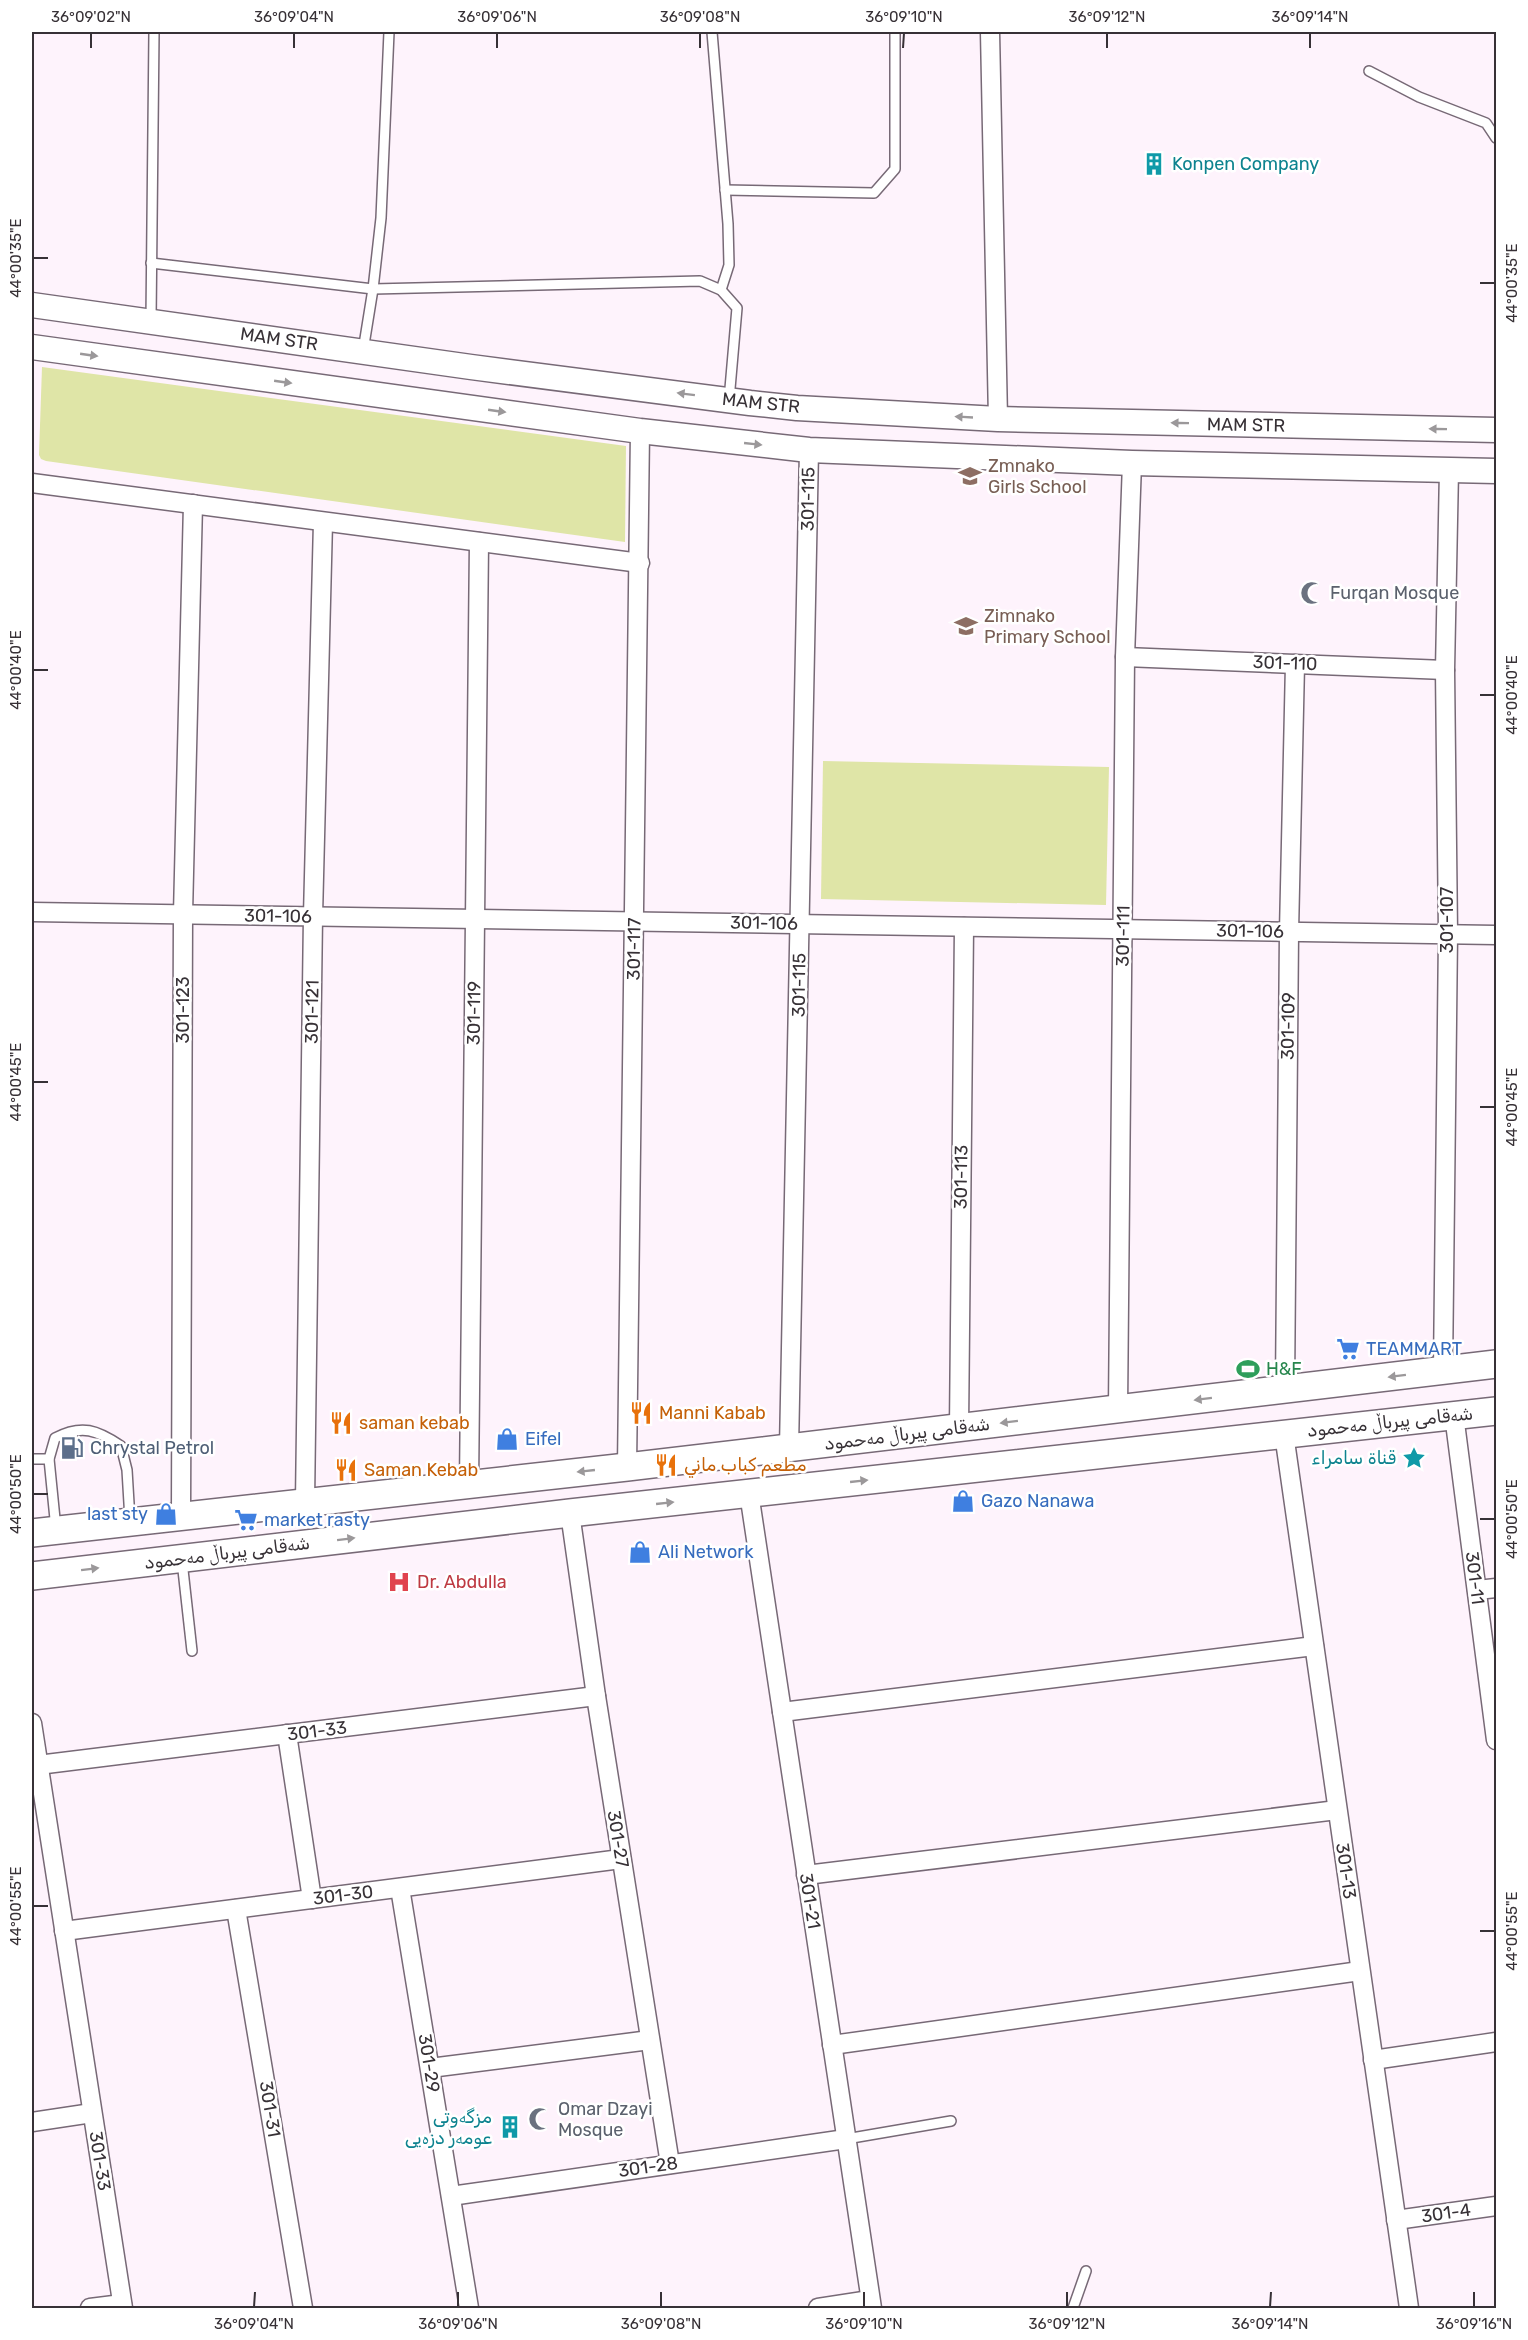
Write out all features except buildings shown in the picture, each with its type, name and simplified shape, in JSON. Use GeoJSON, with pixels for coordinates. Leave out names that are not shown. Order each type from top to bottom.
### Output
{"type":"FeatureCollection","features":[{"type":"Feature","properties":{"kind":"main road","name":"شەقامی پیرباڵ مەحمود"},"geometry":{"type":"LineString","coordinates":[[44,1532],[627,1467],[1497,1364]]}},
{"type":"Feature","properties":{"kind":"main road","name":"شەقامی پیرباڵ مەحمود"},"geometry":{"type":"LineString","coordinates":[[32,1576],[570,1513],[1497,1411]]}},
{"type":"Feature","properties":{"kind":"main road"},"geometry":{"type":"LineString","coordinates":[[245,1509],[250,1551]]}},
{"type":"Feature","properties":{"kind":"street"},"geometry":{"type":"LineString","coordinates":[[990,32],[998,419]]}},
{"type":"Feature","properties":{"kind":"street","name":"MAM STR"},"geometry":{"type":"LineString","coordinates":[[32,305],[471,367],[797,408],[998,419],[1497,430]]}},
{"type":"Feature","properties":{"kind":"street"},"geometry":{"type":"LineString","coordinates":[[32,347],[640,431],[809,450],[1132,463],[1497,471]]}},
{"type":"Feature","properties":{"kind":"street"},"geometry":{"type":"LineString","coordinates":[[467,407],[471,367]]}},
{"type":"Feature","properties":{"kind":"street","name":"301-117"},"geometry":{"type":"LineString","coordinates":[[627,1467],[640,431]]}},
{"type":"Feature","properties":{"kind":"street","name":"301-115"},"geometry":{"type":"LineString","coordinates":[[789,1448],[809,450]]}},
{"type":"Feature","properties":{"kind":"street","name":"301-111"},"geometry":{"type":"LineString","coordinates":[[1118,1409],[1125,657],[1132,463]]}},
{"type":"Feature","properties":{"kind":"street","name":"301-107"},"geometry":{"type":"LineString","coordinates":[[1443,1370],[1448,934],[1445,670],[1449,470]]}},
{"type":"Feature","properties":{"kind":"street"},"geometry":{"type":"LineString","coordinates":[[32,483],[640,563]]}},
{"type":"Feature","properties":{"kind":"street","name":"301-123"},"geometry":{"type":"LineString","coordinates":[[181,1516],[183,914],[193,504]]}},
{"type":"Feature","properties":{"kind":"street","name":"301-121"},"geometry":{"type":"LineString","coordinates":[[305,1502],[313,916],[323,522]]}},
{"type":"Feature","properties":{"kind":"street","name":"301-119"},"geometry":{"type":"LineString","coordinates":[[470,1485],[479,542]]}},
{"type":"Feature","properties":{"kind":"street","name":"301-110"},"geometry":{"type":"LineString","coordinates":[[1125,657],[1445,670]]}},
{"type":"Feature","properties":{"kind":"street","name":"301-109"},"geometry":{"type":"LineString","coordinates":[[1285,1389],[1289,932],[1295,664]]}},
{"type":"Feature","properties":{"kind":"street","name":"301-106"},"geometry":{"type":"LineString","coordinates":[[32,912],[1497,935]]}},
{"type":"Feature","properties":{"kind":"street","name":"301-113"},"geometry":{"type":"LineString","coordinates":[[959,1428],[964,927]]}},
{"type":"Feature","properties":{"kind":"street","name":"301-11"},"geometry":{"type":"LineString","coordinates":[[1454,1415],[1497,1740]]}},
{"type":"Feature","properties":{"kind":"street","name":"301-13"},"geometry":{"type":"LineString","coordinates":[[1284,1434],[1409,2308]]}},
{"type":"Feature","properties":{"kind":"street","name":"301-21"},"geometry":{"type":"LineString","coordinates":[[749,1493],[871,2304]]}},
{"type":"Feature","properties":{"kind":"street","name":"301-27"},"geometry":{"type":"LineString","coordinates":[[570,1513],[596,1696],[670,2164]]}},
{"type":"Feature","properties":{"kind":"street"},"geometry":{"type":"LineString","coordinates":[[1477,1590],[1497,1588]]}},
{"type":"Feature","properties":{"kind":"street"},"geometry":{"type":"LineString","coordinates":[[782,1712],[1314,1646]]}},
{"type":"Feature","properties":{"kind":"street","name":"301-33"},"geometry":{"type":"LineString","coordinates":[[38,1765],[596,1696]]}},
{"type":"Feature","properties":{"kind":"street","name":"301-33"},"geometry":{"type":"LineString","coordinates":[[32,1723],[122,2306]]}},
{"type":"Feature","properties":{"kind":"street"},"geometry":{"type":"LineString","coordinates":[[287,1734],[312,1899]]}},
{"type":"Feature","properties":{"kind":"street"},"geometry":{"type":"LineString","coordinates":[[806,1875],[1337,1810]]}},
{"type":"Feature","properties":{"kind":"street","name":"301-30"},"geometry":{"type":"LineString","coordinates":[[64,1931],[621,1858]]}},
{"type":"Feature","properties":{"kind":"street","name":"301-29"},"geometry":{"type":"LineString","coordinates":[[400,1888],[469,2308]]}},
{"type":"Feature","properties":{"kind":"street","name":"301-31"},"geometry":{"type":"LineString","coordinates":[[236,1909],[303,2308]]}},
{"type":"Feature","properties":{"kind":"street"},"geometry":{"type":"LineString","coordinates":[[832,2045],[1360,1971]]}},
{"type":"Feature","properties":{"kind":"street"},"geometry":{"type":"LineString","coordinates":[[430,2068],[650,2040]]}},
{"type":"Feature","properties":{"kind":"street"},"geometry":{"type":"LineString","coordinates":[[1373,2060],[1497,2042]]}},
{"type":"Feature","properties":{"kind":"street"},"geometry":{"type":"LineString","coordinates":[[32,2122],[92,2113]]}},
{"type":"Feature","properties":{"kind":"street","name":"301-28"},"geometry":{"type":"LineString","coordinates":[[451,2196],[846,2139]]}},
{"type":"Feature","properties":{"kind":"street","name":"301-4"},"geometry":{"type":"LineString","coordinates":[[1396,2220],[1497,2206]]}},
{"type":"Feature","properties":{"kind":"street"},"geometry":{"type":"LineString","coordinates":[[818,2308],[871,2304]]}},
{"type":"Feature","properties":{"kind":"street"},"geometry":{"type":"LineString","coordinates":[[90,2308],[122,2306]]}},
{"type":"Feature","properties":{"kind":"lane"},"geometry":{"type":"LineString","coordinates":[[151,321],[154,32]]}},
{"type":"Feature","properties":{"kind":"lane"},"geometry":{"type":"LineString","coordinates":[[363,351],[373,289],[383,194],[389,32]]}},
{"type":"Feature","properties":{"kind":"lane"},"geometry":{"type":"LineString","coordinates":[[712,32],[729,265],[721,290]]}},
{"type":"Feature","properties":{"kind":"lane"},"geometry":{"type":"LineString","coordinates":[[725,190],[874,193],[895,169],[896,32]]}},
{"type":"Feature","properties":{"kind":"lane"},"geometry":{"type":"LineString","coordinates":[[1369,71],[1419,97],[1486,123],[1497,138]]}},
{"type":"Feature","properties":{"kind":"lane"},"geometry":{"type":"LineString","coordinates":[[151,263],[373,289],[700,281],[721,290],[737,308],[729,400]]}},
{"type":"Feature","properties":{"kind":"lane"},"geometry":{"type":"LineString","coordinates":[[44,1532],[49,1459],[55,1438],[71,1430],[89,1430],[104,1435],[121,1446],[127,1470],[130,1522]]}},
{"type":"Feature","properties":{"kind":"lane"},"geometry":{"type":"LineString","coordinates":[[32,1459],[49,1459]]}},
{"type":"Feature","properties":{"kind":"lane"},"geometry":{"type":"LineString","coordinates":[[182,1558],[192,1651]]}},
{"type":"Feature","properties":{"kind":"lane"},"geometry":{"type":"LineString","coordinates":[[846,2139],[951,2121]]}},
{"type":"Feature","properties":{"kind":"lane"},"geometry":{"type":"LineString","coordinates":[[1073,2308],[1086,2271]]}},
{"type":"Feature","properties":{"kind":"green space"},"geometry":{"type":"Polygon","coordinates":[[[42,367],[626,446],[625,542],[46,461],[39,455],[42,367]]]}},
{"type":"Feature","properties":{"kind":"green space"},"geometry":{"type":"Polygon","coordinates":[[[823,761],[1109,767],[1106,905],[821,899],[823,761]]]}},
{"type":"Feature","properties":{"kind":"place","name":"Konpen Company"},"geometry":{"type":"Point","coordinates":[1154,164]}},
{"type":"Feature","properties":{"kind":"place","name":"Zmnako Girls School"},"geometry":{"type":"Point","coordinates":[970,476]}},
{"type":"Feature","properties":{"kind":"place","name":"Furqan Mosque"},"geometry":{"type":"Point","coordinates":[1312,593]}},
{"type":"Feature","properties":{"kind":"place","name":"Zimnako Primary School"},"geometry":{"type":"Point","coordinates":[966,626]}},
{"type":"Feature","properties":{"kind":"place","name":"TEAMMART"},"geometry":{"type":"Point","coordinates":[1348,1349]}},
{"type":"Feature","properties":{"kind":"place","name":"H&F"},"geometry":{"type":"Point","coordinates":[1248,1369]}},
{"type":"Feature","properties":{"kind":"place","name":"Manni Kabab"},"geometry":{"type":"Point","coordinates":[641,1413]}},
{"type":"Feature","properties":{"kind":"place","name":"saman kebab"},"geometry":{"type":"Point","coordinates":[341,1423]}},
{"type":"Feature","properties":{"kind":"place","name":"Eifel"},"geometry":{"type":"Point","coordinates":[507,1439]}},
{"type":"Feature","properties":{"kind":"place","name":"Chrystal Petrol"},"geometry":{"type":"Point","coordinates":[72,1448]}},
{"type":"Feature","properties":{"kind":"place","name":"قناة سامراء"},"geometry":{"type":"Point","coordinates":[1414,1458]}},
{"type":"Feature","properties":{"kind":"place","name":"مطعم كباب ماني"},"geometry":{"type":"Point","coordinates":[666,1465]}},
{"type":"Feature","properties":{"kind":"place","name":"Saman Kebab"},"geometry":{"type":"Point","coordinates":[346,1470]}},
{"type":"Feature","properties":{"kind":"place","name":"Gazo Nanawa"},"geometry":{"type":"Point","coordinates":[963,1501]}},
{"type":"Feature","properties":{"kind":"place","name":"last sty"},"geometry":{"type":"Point","coordinates":[166,1514]}},
{"type":"Feature","properties":{"kind":"place","name":"market rasty"},"geometry":{"type":"Point","coordinates":[246,1520]}},
{"type":"Feature","properties":{"kind":"place","name":"Ali Network"},"geometry":{"type":"Point","coordinates":[640,1552]}},
{"type":"Feature","properties":{"kind":"place","name":"Dr. Abdulla"},"geometry":{"type":"Point","coordinates":[399,1582]}},
{"type":"Feature","properties":{"kind":"place","name":"Omar Dzayi Mosque"},"geometry":{"type":"Point","coordinates":[540,2119]}},
{"type":"Feature","properties":{"kind":"place","name":"مزگەوتی عومەر دزەیی"},"geometry":{"type":"Point","coordinates":[510,2127]}}]}
